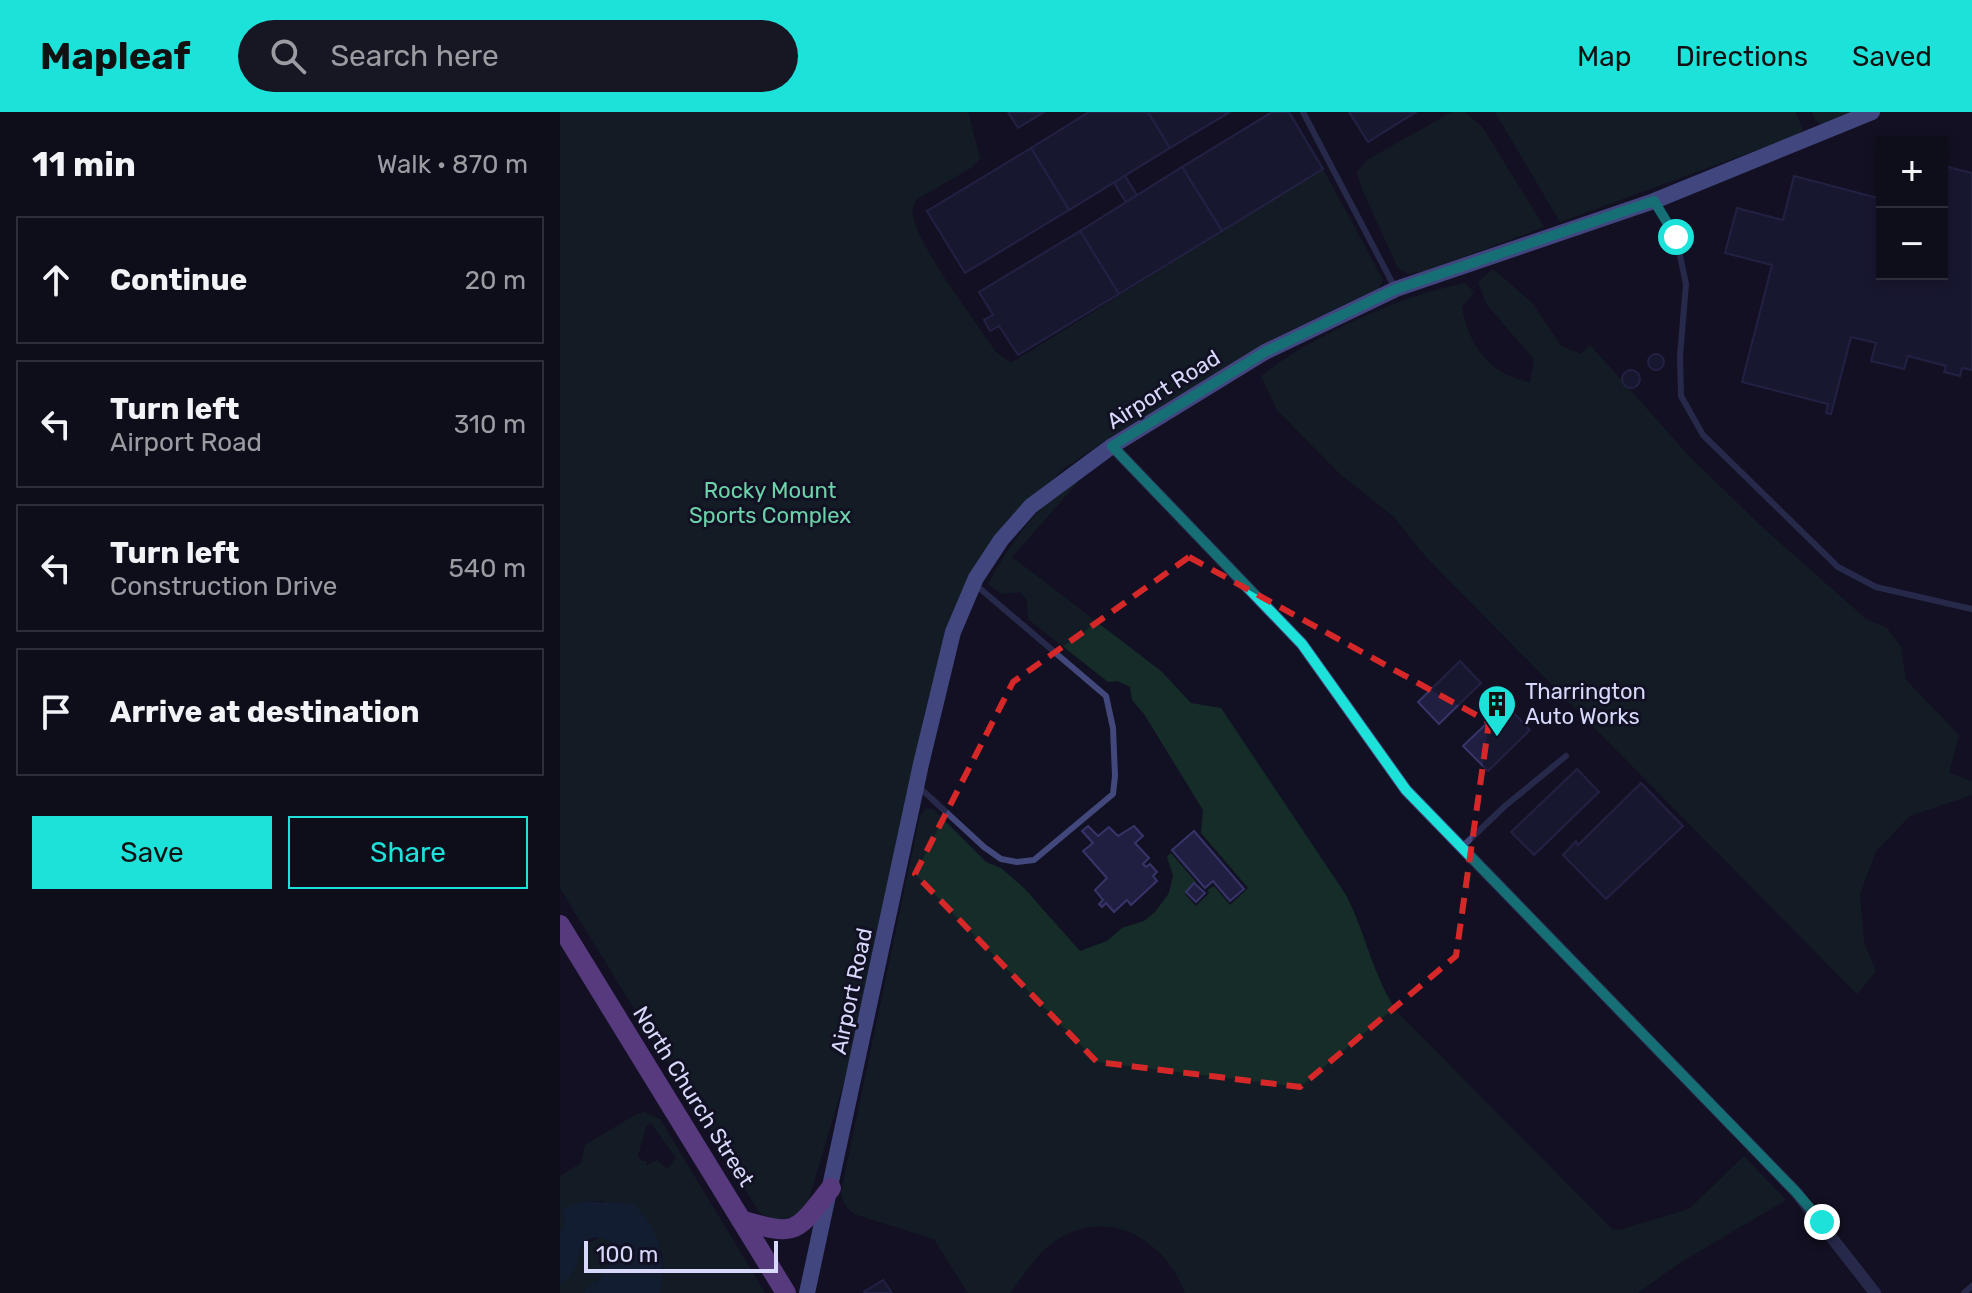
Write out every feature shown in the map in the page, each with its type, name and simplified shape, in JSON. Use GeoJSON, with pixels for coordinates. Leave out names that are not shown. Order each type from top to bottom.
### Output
{"type":"FeatureCollection","features":[{"type":"Feature","properties":{"kind":"main road","name":"Airport Road"},"geometry":{"type":"LineString","coordinates":[[807,1293],[953,632],[974,584],[1001,540],[1031,506],[1112,446],[1265,352],[1396,289],[1654,201],[1872,112]]}},
{"type":"Feature","properties":{"kind":"main road","name":"North Church Street"},"geometry":{"type":"LineString","coordinates":[[560,925],[786,1293]]}},
{"type":"Feature","properties":{"kind":"main road"},"geometry":{"type":"LineString","coordinates":[[741,1220],[778,1231],[788,1230],[804,1220],[831,1188]]}},
{"type":"Feature","properties":{"kind":"street"},"geometry":{"type":"LineString","coordinates":[[1112,446],[1302,644],[1388,768],[1415,800],[1796,1192],[1875,1293]]}},
{"type":"Feature","properties":{"kind":"lane"},"geometry":{"type":"LineString","coordinates":[[1303,112],[1396,289]]}},
{"type":"Feature","properties":{"kind":"lane"},"geometry":{"type":"LineString","coordinates":[[1654,201],[1676,237],[1686,284],[1680,356],[1681,396],[1703,435],[1838,567],[1876,587],[1972,609]]}},
{"type":"Feature","properties":{"kind":"lane"},"geometry":{"type":"LineString","coordinates":[[917,786],[984,847],[1001,859],[1017,862],[1034,860],[1113,794],[1113,728],[1106,696],[974,584]]}},
{"type":"Feature","properties":{"kind":"lane"},"geometry":{"type":"LineString","coordinates":[[1461,848],[1505,806],[1566,756]]}},
{"type":"Feature","properties":{"kind":"lane"},"geometry":{"type":"LineString","coordinates":[[1964,1293],[1972,1286]]}},
{"type":"Feature","properties":{"kind":"highlighted area"},"geometry":{"type":"Polygon","coordinates":[[[1189,557],[1489,722],[1456,956],[1300,1087],[1097,1062],[915,874],[1013,682],[1189,557]]]}},
{"type":"Feature","properties":{"kind":"green space","name":"Rocky Mount Sports Complex"},"geometry":{"type":"Polygon","coordinates":[[[560,112],[968,112],[980,159],[971,168],[917,199],[912,214],[926,247],[949,284],[995,351],[1011,363],[1323,169],[1383,280],[1379,288],[1278,336],[1118,432],[1066,467],[1009,518],[946,637],[925,711],[853,1051],[808,1202],[799,1213],[786,1219],[772,1218],[759,1212],[560,888],[560,112]]]}},
{"type":"Feature","properties":{"kind":"green space"},"geometry":{"type":"Polygon","coordinates":[[[1452,112],[1465,112],[1483,128],[1544,227],[1425,271],[1409,274],[1398,268],[1357,172],[1367,160],[1452,112]]]}},
{"type":"Feature","properties":{"kind":"green space"},"geometry":{"type":"Polygon","coordinates":[[[1495,112],[1795,112],[1803,129],[1798,135],[1560,222],[1495,112]]]}},
{"type":"Feature","properties":{"kind":"green space"},"geometry":{"type":"Polygon","coordinates":[[[1812,112],[1851,112],[1822,125],[1815,120],[1812,112]]]}},
{"type":"Feature","properties":{"kind":"green space"},"geometry":{"type":"Polygon","coordinates":[[[1493,269],[1532,303],[1561,346],[1581,354],[1590,345],[1688,455],[1760,525],[1866,619],[1887,628],[1901,647],[1906,680],[1959,735],[1949,773],[1972,781],[1972,795],[1910,816],[1876,851],[1860,894],[1864,943],[1876,971],[1857,994],[1426,557],[1393,516],[1341,475],[1277,410],[1261,376],[1282,361],[1332,332],[1387,307],[1466,283],[1474,293],[1462,307],[1476,346],[1492,366],[1516,379],[1530,382],[1534,359],[1487,305],[1478,282],[1493,269]]]}},
{"type":"Feature","properties":{"kind":"green space"},"geometry":{"type":"Polygon","coordinates":[[[1078,482],[1012,557],[1161,671],[1191,703],[1221,708],[1346,895],[1377,974],[1401,1016],[1612,1229],[1619,1230],[1689,1209],[1744,1156],[1786,1200],[1678,1264],[1638,1293],[1185,1293],[1175,1272],[1145,1240],[1107,1226],[1086,1228],[1065,1235],[1040,1254],[1010,1293],[968,1293],[934,1239],[854,1214],[849,1209],[843,1202],[841,1192],[920,816],[926,808],[933,809],[986,862],[1001,868],[1024,888],[1080,951],[1107,941],[1122,928],[1144,921],[1155,912],[1169,893],[1173,875],[1167,857],[1171,853],[1196,882],[1185,894],[1196,906],[1209,893],[1207,890],[1214,886],[1230,905],[1248,888],[1201,833],[1203,810],[1144,714],[1132,700],[1130,687],[1117,681],[1108,682],[1028,619],[1027,600],[1020,592],[1002,594],[988,584],[1004,556],[1038,512],[1064,489],[1078,482]]]}},
{"type":"Feature","properties":{"kind":"green space"},"geometry":{"type":"Polygon","coordinates":[[[644,1112],[660,1119],[765,1293],[660,1293],[662,1252],[603,1201],[587,1201],[562,1209],[565,1221],[560,1232],[560,1176],[581,1163],[585,1145],[644,1112]],[[651,1123],[646,1126],[638,1156],[642,1161],[647,1161],[646,1166],[657,1160],[667,1169],[676,1158],[651,1123]]]}},
{"type":"Feature","properties":{"kind":"green space"},"geometry":{"type":"Polygon","coordinates":[[[601,1237],[609,1239],[615,1246],[614,1255],[591,1293],[560,1293],[560,1284],[573,1274],[582,1246],[601,1237]]]}},
{"type":"Feature","properties":{"kind":"water"},"geometry":{"type":"Polygon","coordinates":[[[582,1201],[634,1204],[659,1245],[662,1268],[660,1293],[591,1293],[614,1255],[615,1246],[598,1237],[582,1246],[574,1271],[560,1284],[560,1232],[565,1221],[562,1209],[582,1201]]]}},
{"type":"Feature","properties":{"kind":"building"},"geometry":{"type":"Polygon","coordinates":[[[1008,112],[1044,112],[1018,128],[1008,112]]]}},
{"type":"Feature","properties":{"kind":"building"},"geometry":{"type":"Polygon","coordinates":[[[1089,112],[1148,112],[1170,148],[1069,210],[1031,148],[1089,112]]]}},
{"type":"Feature","properties":{"kind":"building"},"geometry":{"type":"Polygon","coordinates":[[[1148,112],[1230,112],[1170,148],[1148,112]]]}},
{"type":"Feature","properties":{"kind":"building"},"geometry":{"type":"Polygon","coordinates":[[[1272,112],[1289,112],[1323,169],[1222,231],[1182,167],[1272,112]]]}},
{"type":"Feature","properties":{"kind":"building"},"geometry":{"type":"Polygon","coordinates":[[[1349,112],[1416,112],[1368,142],[1349,112]]]}},
{"type":"Feature","properties":{"kind":"building"},"geometry":{"type":"Polygon","coordinates":[[[1031,148],[1069,210],[965,273],[927,211],[1031,148]]]}},
{"type":"Feature","properties":{"kind":"building"},"geometry":{"type":"Polygon","coordinates":[[[1182,167],[1222,231],[1119,294],[1080,231],[1182,167]]]}},
{"type":"Feature","properties":{"kind":"building"},"geometry":{"type":"Polygon","coordinates":[[[1948,167],[1972,173],[1972,370],[1962,368],[1960,376],[1944,372],[1946,366],[1908,356],[1904,369],[1871,361],[1876,343],[1851,337],[1831,414],[1826,413],[1828,404],[1742,382],[1772,265],[1725,253],[1737,208],[1783,220],[1794,176],[1876,197],[1876,280],[1948,280],[1948,167]]]}},
{"type":"Feature","properties":{"kind":"building"},"geometry":{"type":"Polygon","coordinates":[[[1125,176],[1137,195],[1126,202],[1114,183],[1125,176]]]}},
{"type":"Feature","properties":{"kind":"building"},"geometry":{"type":"Polygon","coordinates":[[[1080,231],[1119,294],[1018,355],[999,326],[990,331],[984,320],[993,315],[979,292],[1080,231]]]}},
{"type":"Feature","properties":{"kind":"building"},"geometry":{"type":"Polygon","coordinates":[[[1653,354],[1659,354],[1664,362],[1662,368],[1653,370],[1648,365],[1648,359],[1653,354]]]}},
{"type":"Feature","properties":{"kind":"building"},"geometry":{"type":"Polygon","coordinates":[[[1631,370],[1640,379],[1631,388],[1622,379],[1631,370]]]}},
{"type":"Feature","properties":{"kind":"building"},"geometry":{"type":"Polygon","coordinates":[[[1460,661],[1481,683],[1439,724],[1418,702],[1460,661]]]}},
{"type":"Feature","properties":{"kind":"building","name":"Tharrington Auto Works"},"geometry":{"type":"Polygon","coordinates":[[[1506,705],[1530,730],[1488,771],[1463,746],[1506,705]]]}},
{"type":"Feature","properties":{"kind":"building"},"geometry":{"type":"Polygon","coordinates":[[[1577,769],[1599,792],[1534,855],[1511,832],[1577,769]]]}},
{"type":"Feature","properties":{"kind":"building"},"geometry":{"type":"Polygon","coordinates":[[[1641,783],[1683,826],[1606,899],[1563,855],[1576,841],[1578,845],[1641,783]]]}},
{"type":"Feature","properties":{"kind":"building"},"geometry":{"type":"Polygon","coordinates":[[[1088,826],[1098,836],[1109,827],[1118,836],[1134,826],[1143,836],[1135,843],[1149,858],[1143,864],[1146,867],[1150,864],[1157,872],[1153,876],[1157,881],[1131,905],[1127,900],[1114,912],[1106,903],[1102,907],[1099,904],[1103,900],[1095,890],[1107,878],[1083,851],[1093,843],[1082,831],[1088,826]]]}},
{"type":"Feature","properties":{"kind":"building"},"geometry":{"type":"Polygon","coordinates":[[[1194,831],[1244,889],[1230,901],[1213,881],[1205,888],[1172,850],[1194,831]]]}},
{"type":"Feature","properties":{"kind":"building"},"geometry":{"type":"Polygon","coordinates":[[[1194,883],[1205,893],[1196,902],[1186,892],[1194,883]]]}},
{"type":"Feature","properties":{"kind":"building"},"geometry":{"type":"Polygon","coordinates":[[[883,1280],[892,1293],[864,1292],[883,1280]]]}},
{"type":"Feature","properties":{"kind":"waterway"},"geometry":{"type":"LineString","coordinates":[[586,1293],[594,1284]]}},
{"type":"Feature","properties":{"kind":"place","name":"Tharrington Auto Works"},"geometry":{"type":"Point","coordinates":[1497,738]}},
{"type":"Feature","properties":{"kind":"route"},"geometry":{"type":"LineString","coordinates":[[1676,237],[1654,201],[1396,289],[1265,352],[1112,446],[1302,644],[1406,790],[1822,1222]]}}]}
